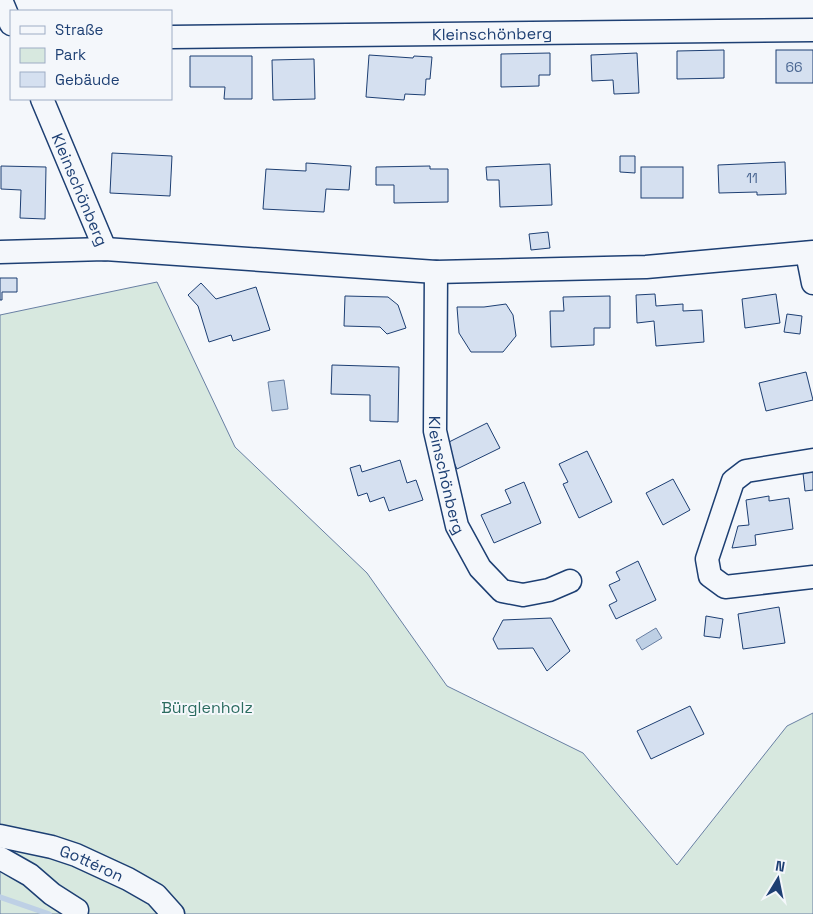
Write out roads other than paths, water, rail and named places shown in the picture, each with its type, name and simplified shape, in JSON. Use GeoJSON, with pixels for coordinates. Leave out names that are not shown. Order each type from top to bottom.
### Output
{"type":"FeatureCollection","features":[{"type":"Feature","properties":{"kind":"street"},"geometry":{"type":"LineString","coordinates":[[1,0],[10,22]]}},
{"type":"Feature","properties":{"kind":"street","name":"Kleinschönberg"},"geometry":{"type":"LineString","coordinates":[[172,37],[813,30]]}},
{"type":"Feature","properties":{"kind":"street","name":"Kleinschönberg"},"geometry":{"type":"LineString","coordinates":[[42,100],[105,250],[436,272],[646,267],[810,252],[813,283]]}},
{"type":"Feature","properties":{"kind":"street"},"geometry":{"type":"LineString","coordinates":[[0,252],[105,250]]}},
{"type":"Feature","properties":{"kind":"street","name":"Kleinschönberg"},"geometry":{"type":"LineString","coordinates":[[436,272],[435,431],[458,526],[480,568],[502,591],[523,596],[549,590],[570,581]]}},
{"type":"Feature","properties":{"kind":"street"},"geometry":{"type":"LineString","coordinates":[[813,460],[746,471],[733,481],[707,559],[710,576],[724,586],[813,577]]}},
{"type":"Feature","properties":{"kind":"street","name":"Gottéron"},"geometry":{"type":"LineString","coordinates":[[0,836],[76,854],[156,895],[173,914]]}},
{"type":"Feature","properties":{"kind":"street"},"geometry":{"type":"LineString","coordinates":[[0,858],[30,875],[52,894],[77,910]]}},
{"type":"Feature","properties":{"kind":"water"},"geometry":{"type":"Polygon","coordinates":[[[284,380],[288,409],[272,411],[268,382],[284,380]]]}},
{"type":"Feature","properties":{"kind":"water"},"geometry":{"type":"Polygon","coordinates":[[[656,628],[662,638],[642,650],[636,640],[656,628]]]}},
{"type":"Feature","properties":{"kind":"waterway"},"geometry":{"type":"LineString","coordinates":[[0,897],[49,914]]}},
{"type":"Feature","properties":{"kind":"park label","name":"Bürglenholz"},"geometry":{"type":"Point","coordinates":[207,707]}}]}
